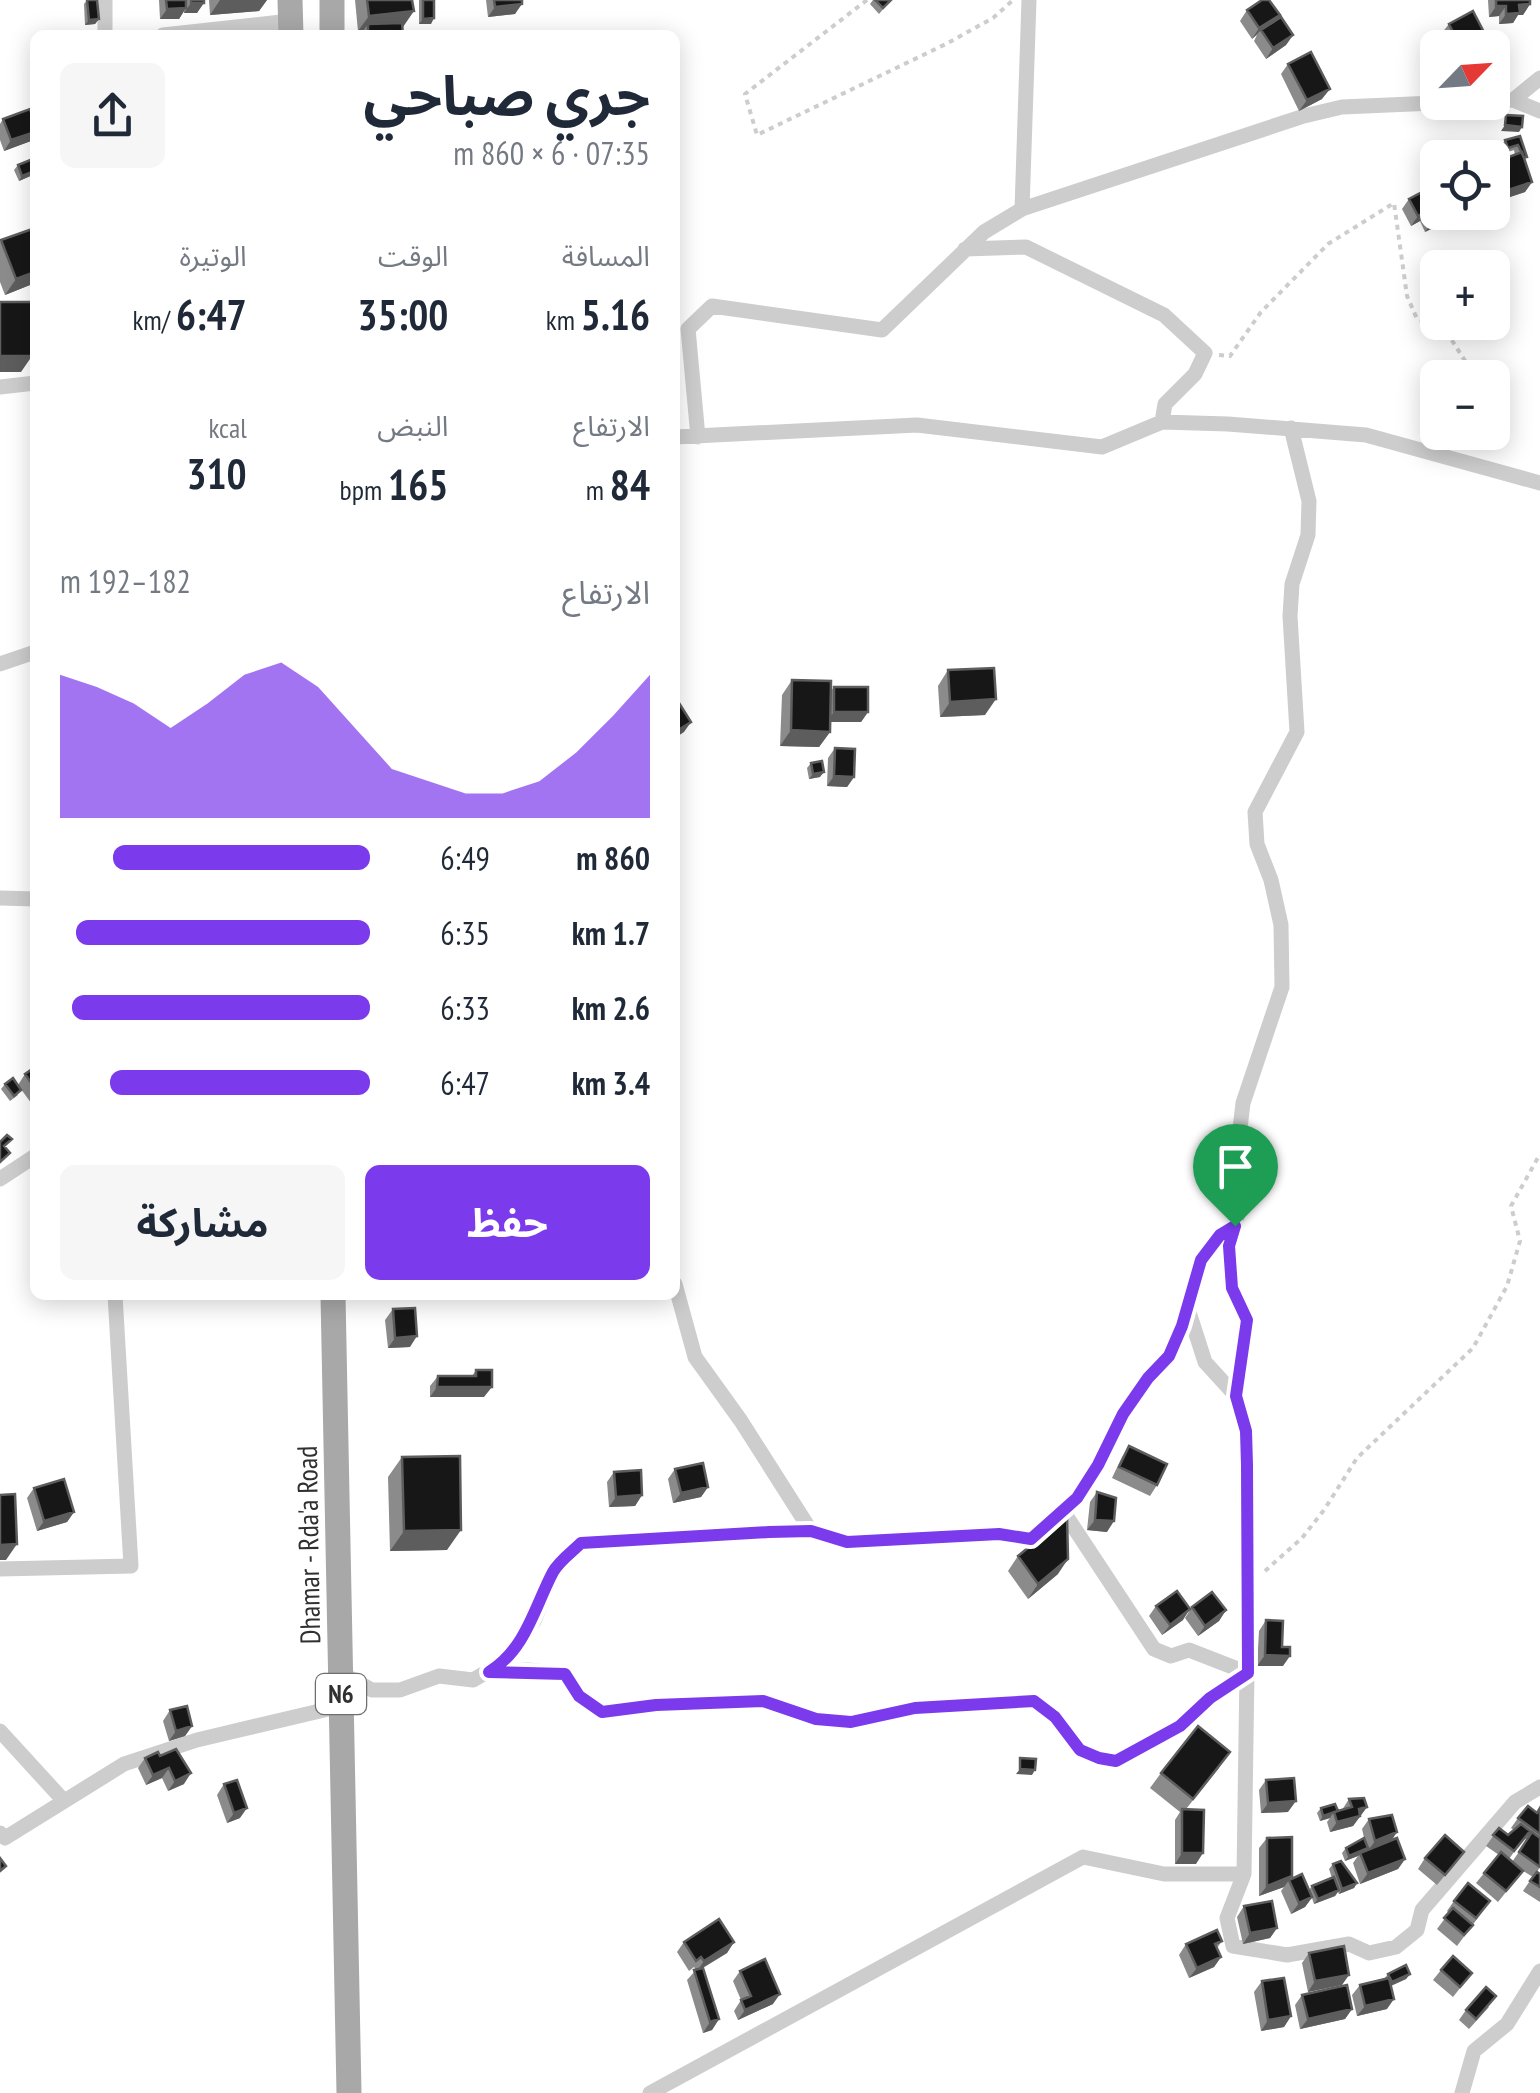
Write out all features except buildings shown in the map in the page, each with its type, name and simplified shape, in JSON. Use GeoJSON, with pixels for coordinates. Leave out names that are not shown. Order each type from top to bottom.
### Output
{"type":"FeatureCollection","features":[{"type":"Feature","properties":{"kind":"main road"},"geometry":{"type":"LineString","coordinates":[[332,0],[332,30]]}},
{"type":"Feature","properties":{"kind":"main road","name":"Dhamar - Rda'a Road"},"geometry":{"type":"LineString","coordinates":[[333,1300],[349,2093]]}},
{"type":"Feature","properties":{"kind":"street"},"geometry":{"type":"LineString","coordinates":[[104,0],[105,30]]}},
{"type":"Feature","properties":{"kind":"street"},"geometry":{"type":"LineString","coordinates":[[1022,209],[1030,0]]}},
{"type":"Feature","properties":{"kind":"street"},"geometry":{"type":"LineString","coordinates":[[203,30],[290,19]]}},
{"type":"Feature","properties":{"kind":"street"},"geometry":{"type":"LineString","coordinates":[[1514,100],[1540,78]]}},
{"type":"Feature","properties":{"kind":"street"},"geometry":{"type":"LineString","coordinates":[[1510,100],[1540,111]]}},
{"type":"Feature","properties":{"kind":"street"},"geometry":{"type":"LineString","coordinates":[[698,437],[688,328],[712,306],[882,330],[984,232],[1022,209],[1324,111],[1420,104]]}},
{"type":"Feature","properties":{"kind":"street"},"geometry":{"type":"LineString","coordinates":[[965,249],[1026,246],[1164,315],[1205,353],[1195,374],[1166,404],[1162,422]]}},
{"type":"Feature","properties":{"kind":"street"},"geometry":{"type":"LineString","coordinates":[[0,386],[30,384]]}},
{"type":"Feature","properties":{"kind":"street"},"geometry":{"type":"LineString","coordinates":[[680,436],[917,425],[1102,447],[1162,422],[1291,428],[1366,436],[1540,483]]}},
{"type":"Feature","properties":{"kind":"street"},"geometry":{"type":"LineString","coordinates":[[1291,428],[1309,501],[1308,535],[1292,584],[1290,616],[1290,669],[1297,732],[1255,812],[1257,844],[1272,880],[1281,924],[1282,987],[1243,1103],[1236,1163],[1240,1206],[1229,1246],[1232,1288],[1247,1320],[1236,1396],[1246,1431],[1249,1582],[1244,1874],[1227,1918],[1232,1946],[1287,1956],[1349,1944],[1370,1953],[1396,1948],[1417,1930],[1422,1910],[1516,1802],[1540,1787]]}},
{"type":"Feature","properties":{"kind":"street"},"geometry":{"type":"LineString","coordinates":[[0,664],[30,654]]}},
{"type":"Feature","properties":{"kind":"street"},"geometry":{"type":"LineString","coordinates":[[0,898],[30,899]]}},
{"type":"Feature","properties":{"kind":"street"},"geometry":{"type":"LineString","coordinates":[[0,1179],[30,1159]]}},
{"type":"Feature","properties":{"kind":"street"},"geometry":{"type":"LineString","coordinates":[[340,1673],[372,1690],[400,1690],[439,1676],[473,1680],[489,1672],[502,1663],[534,1621],[555,1568],[581,1543],[811,1531],[847,1542],[999,1534],[1031,1539],[1077,1498],[1123,1414],[1169,1356],[1201,1260],[1220,1235],[1235,1226]]}},
{"type":"Feature","properties":{"kind":"street"},"geometry":{"type":"LineString","coordinates":[[0,1569],[130,1566],[114,1300]]}},
{"type":"Feature","properties":{"kind":"street"},"geometry":{"type":"LineString","coordinates":[[679,1300],[695,1357],[811,1531]]}},
{"type":"Feature","properties":{"kind":"street"},"geometry":{"type":"LineString","coordinates":[[1187,1305],[1205,1362],[1236,1396]]}},
{"type":"Feature","properties":{"kind":"street"},"geometry":{"type":"LineString","coordinates":[[1062,1511],[1154,1649],[1171,1656],[1189,1650],[1248,1673]]}},
{"type":"Feature","properties":{"kind":"street"},"geometry":{"type":"LineString","coordinates":[[489,1672],[565,1674],[579,1696],[602,1712],[656,1705],[763,1701],[816,1719],[851,1722],[915,1708],[1034,1701],[1055,1717],[1080,1750],[1116,1761],[1180,1726],[1210,1698],[1248,1673]]}},
{"type":"Feature","properties":{"kind":"street"},"geometry":{"type":"LineString","coordinates":[[0,1833],[5,1838],[124,1764],[197,1740],[341,1706]]}},
{"type":"Feature","properties":{"kind":"street"},"geometry":{"type":"LineString","coordinates":[[0,1731],[64,1801]]}},
{"type":"Feature","properties":{"kind":"street"},"geometry":{"type":"LineString","coordinates":[[650,2093],[1083,1857],[1164,1874],[1244,1874]]}},
{"type":"Feature","properties":{"kind":"street"},"geometry":{"type":"LineString","coordinates":[[1462,2093],[1474,2051],[1507,2024],[1540,1971]]}},
{"type":"Feature","properties":{"kind":"path"},"geometry":{"type":"LineString","coordinates":[[867,0],[745,94],[758,135],[946,44],[992,18],[1013,0]]}},
{"type":"Feature","properties":{"kind":"path"},"geometry":{"type":"LineString","coordinates":[[1205,353],[1230,356],[1261,312],[1328,244],[1394,204],[1407,296],[1417,319],[1444,328],[1464,360]]}},
{"type":"Feature","properties":{"kind":"path"},"geometry":{"type":"LineString","coordinates":[[1249,1582],[1302,1538],[1357,1458],[1472,1348],[1507,1286],[1520,1240],[1511,1206],[1540,1154]]}},
{"type":"Feature","properties":{"kind":"route"},"geometry":{"type":"LineString","coordinates":[[1235,1226],[1229,1246],[1232,1288],[1247,1320],[1236,1396],[1246,1431],[1248,1673],[1210,1698],[1180,1726],[1116,1761],[1080,1750],[1055,1717],[1034,1701],[915,1708],[851,1722],[816,1719],[763,1701],[656,1705],[602,1712],[579,1696],[565,1674],[528,1670],[489,1672],[502,1663],[534,1621],[555,1568],[581,1543],[811,1531],[847,1542],[999,1534],[1031,1539],[1077,1498],[1123,1414],[1169,1356],[1201,1260],[1220,1235],[1235,1226]]}}]}
